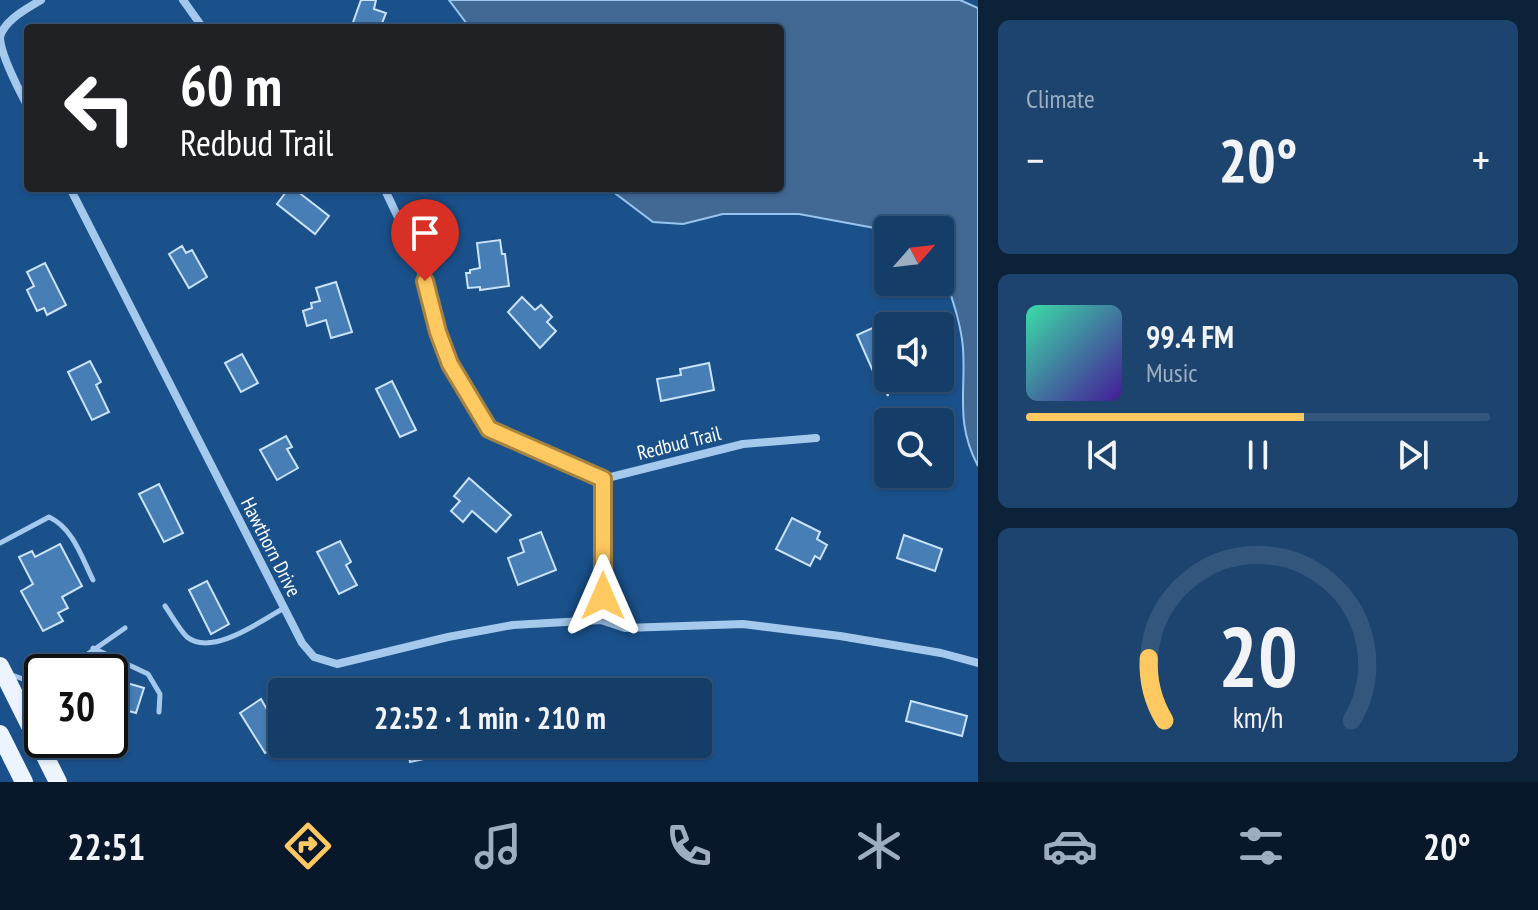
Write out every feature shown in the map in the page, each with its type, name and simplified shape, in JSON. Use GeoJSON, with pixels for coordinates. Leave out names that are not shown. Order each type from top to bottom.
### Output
{"type":"FeatureCollection","features":[{"type":"Feature","properties":{"kind":"main road"},"geometry":{"type":"LineString","coordinates":[[1,669],[24,713]]}},
{"type":"Feature","properties":{"kind":"main road"},"geometry":{"type":"LineString","coordinates":[[0,734],[24,782]]}},
{"type":"Feature","properties":{"kind":"main road"},"geometry":{"type":"LineString","coordinates":[[46,758],[58,782]]}},
{"type":"Feature","properties":{"kind":"street"},"geometry":{"type":"LineString","coordinates":[[24,98],[3,53],[0,38],[7,24],[41,0]]}},
{"type":"Feature","properties":{"kind":"street"},"geometry":{"type":"LineString","coordinates":[[183,0],[200,24]]}},
{"type":"Feature","properties":{"kind":"street","name":"Hawthorn Drive"},"geometry":{"type":"LineString","coordinates":[[72,192],[302,643],[314,657],[337,664],[513,625],[601,620],[625,628],[743,624],[840,636],[941,653],[978,663]]}},
{"type":"Feature","properties":{"kind":"street"},"geometry":{"type":"LineString","coordinates":[[386,192],[415,253],[450,364],[489,429],[603,479],[601,620]]}},
{"type":"Feature","properties":{"kind":"street","name":"Redbud Trail"},"geometry":{"type":"LineString","coordinates":[[603,479],[743,444],[816,438]]}},
{"type":"Feature","properties":{"kind":"lane"},"geometry":{"type":"LineString","coordinates":[[0,543],[49,517],[61,522],[69,533],[93,580]]}},
{"type":"Feature","properties":{"kind":"lane"},"geometry":{"type":"LineString","coordinates":[[165,606],[188,637],[215,644],[284,608]]}},
{"type":"Feature","properties":{"kind":"lane"},"geometry":{"type":"LineString","coordinates":[[85,654],[125,628]]}},
{"type":"Feature","properties":{"kind":"lane"},"geometry":{"type":"LineString","coordinates":[[93,648],[148,674],[160,694],[159,712]]}},
{"type":"Feature","properties":{"kind":"lane"},"geometry":{"type":"LineString","coordinates":[[1,669],[24,679]]}},
{"type":"Feature","properties":{"kind":"water"},"geometry":{"type":"Polygon","coordinates":[[[449,0],[960,0],[978,8],[978,466],[966,436],[963,348],[951,296],[954,296],[954,216],[874,216],[874,228],[799,214],[723,214],[683,224],[653,222],[613,192],[784,192],[784,24],[467,24],[449,0]]]}},
{"type":"Feature","properties":{"kind":"building"},"geometry":{"type":"Polygon","coordinates":[[[361,0],[376,0],[374,9],[386,13],[382,24],[352,24],[361,0]]]}},
{"type":"Feature","properties":{"kind":"building"},"geometry":{"type":"Polygon","coordinates":[[[286,192],[298,192],[329,216],[315,234],[277,204],[286,192]]]}},
{"type":"Feature","properties":{"kind":"building"},"geometry":{"type":"Polygon","coordinates":[[[500,240],[509,286],[480,290],[480,287],[468,288],[466,273],[480,268],[477,243],[500,240]]]}},
{"type":"Feature","properties":{"kind":"building"},"geometry":{"type":"Polygon","coordinates":[[[182,246],[186,253],[192,250],[207,277],[189,288],[169,254],[182,246]]]}},
{"type":"Feature","properties":{"kind":"building"},"geometry":{"type":"Polygon","coordinates":[[[45,263],[66,305],[47,315],[44,308],[37,311],[27,290],[34,286],[27,272],[45,263]]]}},
{"type":"Feature","properties":{"kind":"building"},"geometry":{"type":"Polygon","coordinates":[[[336,282],[352,332],[331,338],[326,320],[307,326],[303,311],[312,308],[311,303],[320,301],[316,288],[336,282]]]}},
{"type":"Feature","properties":{"kind":"building"},"geometry":{"type":"Polygon","coordinates":[[[522,297],[535,310],[541,305],[552,317],[547,322],[556,331],[540,348],[508,312],[522,297]]]}},
{"type":"Feature","properties":{"kind":"building"},"geometry":{"type":"Polygon","coordinates":[[[874,327],[874,373],[857,335],[874,327]]]}},
{"type":"Feature","properties":{"kind":"building"},"geometry":{"type":"Polygon","coordinates":[[[242,354],[258,383],[241,392],[225,363],[242,354]]]}},
{"type":"Feature","properties":{"kind":"building"},"geometry":{"type":"Polygon","coordinates":[[[90,361],[101,382],[96,385],[109,412],[92,420],[68,372],[90,361]]]}},
{"type":"Feature","properties":{"kind":"building"},"geometry":{"type":"Polygon","coordinates":[[[709,363],[714,390],[661,401],[657,379],[681,375],[680,369],[709,363]]]}},
{"type":"Feature","properties":{"kind":"building"},"geometry":{"type":"Polygon","coordinates":[[[392,381],[416,430],[400,437],[376,389],[392,381]]]}},
{"type":"Feature","properties":{"kind":"building"},"geometry":{"type":"Polygon","coordinates":[[[286,436],[292,447],[287,449],[298,468],[277,480],[260,450],[286,436]]]}},
{"type":"Feature","properties":{"kind":"building"},"geometry":{"type":"Polygon","coordinates":[[[469,478],[511,515],[496,532],[472,511],[463,522],[451,511],[460,501],[454,496],[469,478]]]}},
{"type":"Feature","properties":{"kind":"building"},"geometry":{"type":"Polygon","coordinates":[[[159,484],[183,533],[164,542],[139,494],[159,484]]]}},
{"type":"Feature","properties":{"kind":"building"},"geometry":{"type":"Polygon","coordinates":[[[792,518],[820,532],[817,539],[827,545],[820,559],[815,556],[810,566],[776,549],[792,518]]]}},
{"type":"Feature","properties":{"kind":"building"},"geometry":{"type":"Polygon","coordinates":[[[541,532],[556,570],[518,585],[508,558],[524,552],[520,540],[541,532]]]}},
{"type":"Feature","properties":{"kind":"building"},"geometry":{"type":"Polygon","coordinates":[[[904,535],[942,549],[935,571],[897,558],[904,535]]]}},
{"type":"Feature","properties":{"kind":"building"},"geometry":{"type":"Polygon","coordinates":[[[340,541],[351,562],[346,565],[357,585],[339,594],[317,552],[340,541]]]}},
{"type":"Feature","properties":{"kind":"building"},"geometry":{"type":"Polygon","coordinates":[[[60,544],[82,586],[62,597],[68,608],[58,613],[63,621],[43,631],[21,591],[33,584],[19,557],[32,551],[35,557],[60,544]]]}},
{"type":"Feature","properties":{"kind":"building"},"geometry":{"type":"Polygon","coordinates":[[[207,581],[229,624],[211,634],[189,590],[207,581]]]}},
{"type":"Feature","properties":{"kind":"building"},"geometry":{"type":"Polygon","coordinates":[[[128,683],[144,688],[136,713],[128,711],[128,683]]]}},
{"type":"Feature","properties":{"kind":"building"},"geometry":{"type":"Polygon","coordinates":[[[261,699],[268,711],[268,751],[265,753],[240,713],[261,699]]]}},
{"type":"Feature","properties":{"kind":"building"},"geometry":{"type":"Polygon","coordinates":[[[911,701],[967,716],[962,736],[906,721],[911,701]]]}},
{"type":"Feature","properties":{"kind":"route"},"geometry":{"type":"LineString","coordinates":[[425,281],[438,332],[455,377],[489,429],[603,479],[603,596]]}}]}
